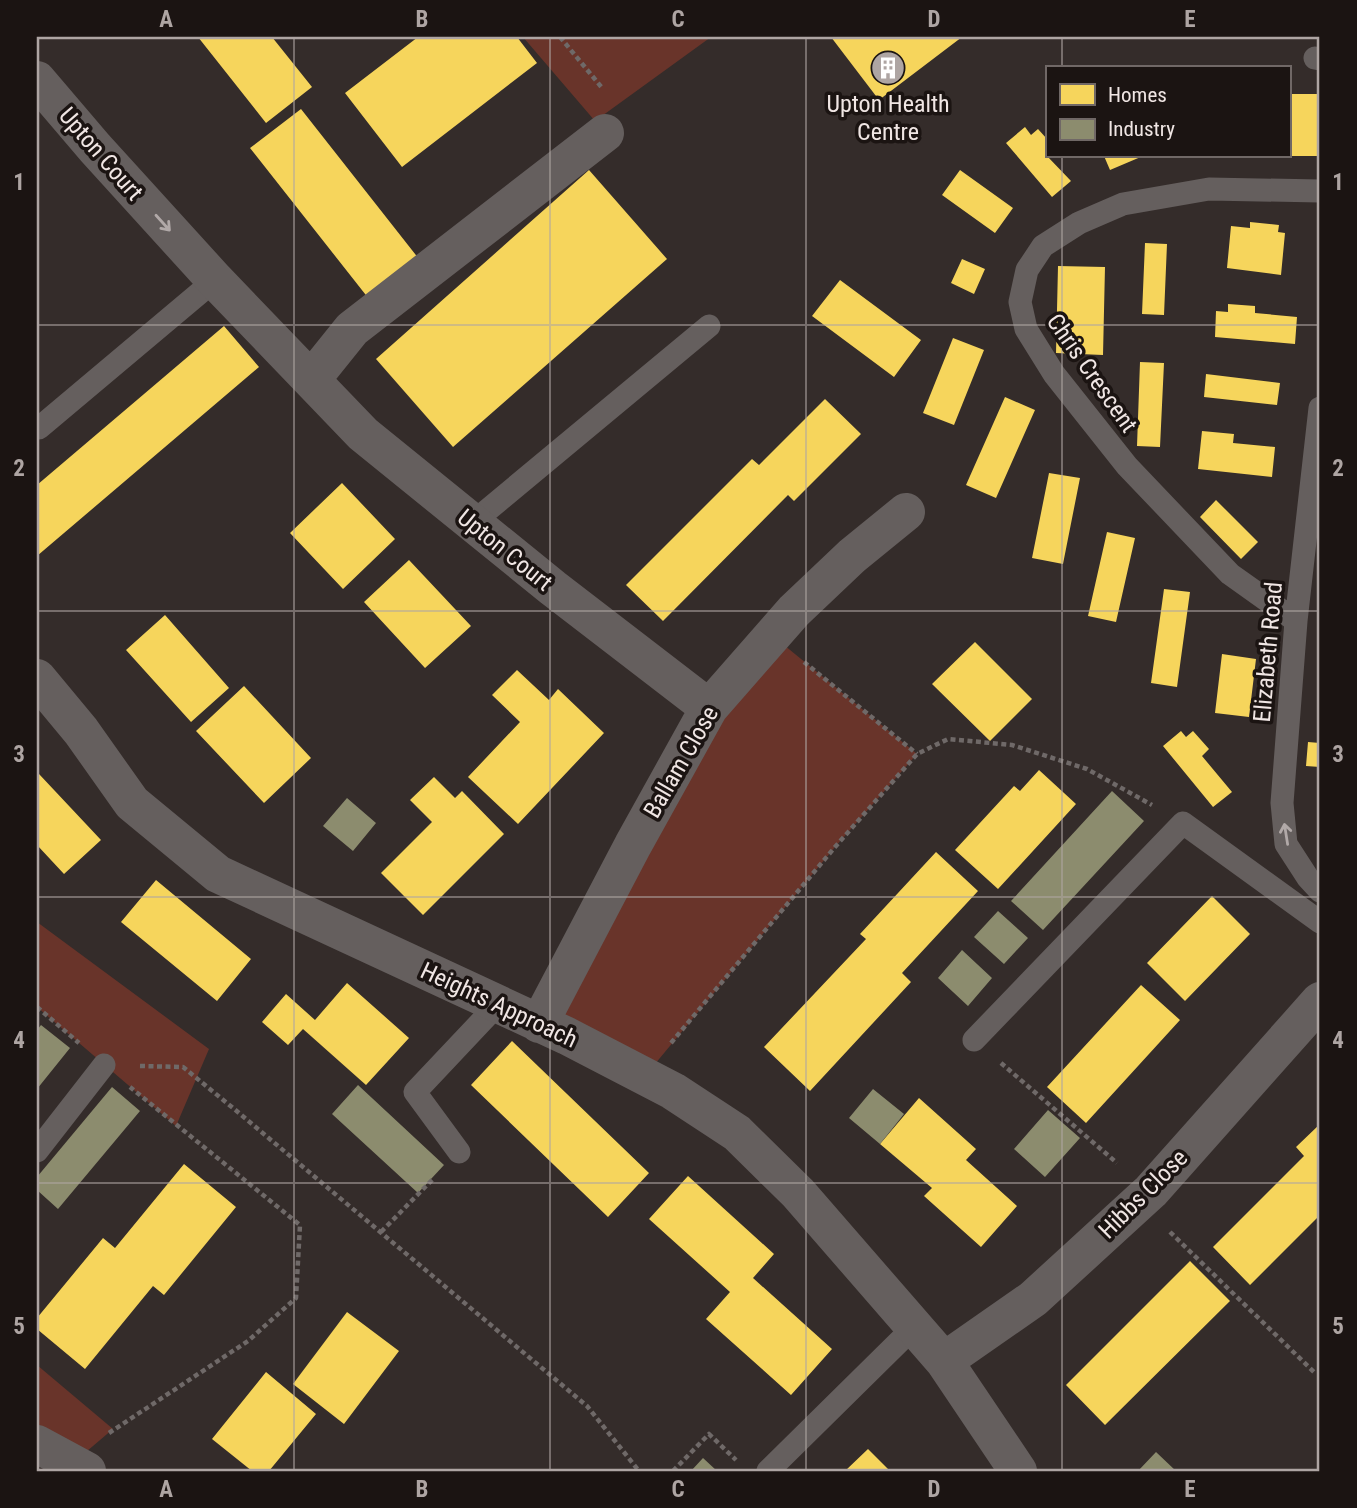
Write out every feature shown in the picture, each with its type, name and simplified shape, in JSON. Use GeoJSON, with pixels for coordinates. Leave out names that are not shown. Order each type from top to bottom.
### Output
{"type":"FeatureCollection","features":[{"type":"Feature","properties":{"kind":"street","name":"Upton Court"},"geometry":{"type":"LineString","coordinates":[[37,80],[215,280],[363,434],[553,588],[709,708]]}},
{"type":"Feature","properties":{"kind":"street"},"geometry":{"type":"LineString","coordinates":[[311,380],[352,329],[605,134]]}},
{"type":"Feature","properties":{"kind":"street","name":"Ballam Close"},"geometry":{"type":"LineString","coordinates":[[539,1024],[709,708],[794,611],[852,556],[906,512]]}},
{"type":"Feature","properties":{"kind":"street","name":"Heights Approach"},"geometry":{"type":"LineString","coordinates":[[37,678],[81,732],[132,803],[218,874],[498,1004],[645,1076],[737,1133],[798,1193],[944,1361],[1018,1471]]}},
{"type":"Feature","properties":{"kind":"street","name":"Hibbs Close"},"geometry":{"type":"LineString","coordinates":[[944,1361],[1033,1299],[1145,1197],[1320,1001]]}},
{"type":"Feature","properties":{"kind":"street"},"geometry":{"type":"LineString","coordinates":[[37,1444],[80,1467]]}},
{"type":"Feature","properties":{"kind":"lane","name":"Chris Crescent"},"geometry":{"type":"LineString","coordinates":[[1296,621],[1230,574],[1127,466],[1054,374],[1026,329],[1020,302],[1027,270],[1043,246],[1079,223],[1123,204],[1209,189],[1320,191]]}},
{"type":"Feature","properties":{"kind":"lane"},"geometry":{"type":"LineString","coordinates":[[39,428],[215,280]]}},
{"type":"Feature","properties":{"kind":"lane"},"geometry":{"type":"LineString","coordinates":[[472,523],[709,326]]}},
{"type":"Feature","properties":{"kind":"lane","name":"Elizabeth Road"},"geometry":{"type":"LineString","coordinates":[[1320,408],[1296,621],[1282,803],[1286,844],[1308,878],[1320,891]]}},
{"type":"Feature","properties":{"kind":"lane"},"geometry":{"type":"LineString","coordinates":[[974,1040],[1184,823],[1320,922]]}},
{"type":"Feature","properties":{"kind":"lane"},"geometry":{"type":"LineString","coordinates":[[459,1152],[415,1092],[498,1004]]}},
{"type":"Feature","properties":{"kind":"lane"},"geometry":{"type":"LineString","coordinates":[[37,1151],[104,1065]]}},
{"type":"Feature","properties":{"kind":"lane"},"geometry":{"type":"LineString","coordinates":[[768,1471],[914,1326]]}},
{"type":"Feature","properties":{"kind":"path"},"geometry":{"type":"LineString","coordinates":[[559,37],[609,96]]}},
{"type":"Feature","properties":{"kind":"path"},"geometry":{"type":"LineString","coordinates":[[773,636],[918,754]]}},
{"type":"Feature","properties":{"kind":"path"},"geometry":{"type":"LineString","coordinates":[[645,1076],[826,858],[918,754],[948,738],[1012,745],[1087,769],[1184,823]]}},
{"type":"Feature","properties":{"kind":"path"},"geometry":{"type":"LineString","coordinates":[[37,1007],[176,1126],[300,1225],[296,1298],[248,1342],[113,1429],[80,1467]]}},
{"type":"Feature","properties":{"kind":"path"},"geometry":{"type":"LineString","coordinates":[[974,1040],[1145,1197],[1315,1373]]}},
{"type":"Feature","properties":{"kind":"path"},"geometry":{"type":"LineString","coordinates":[[104,1065],[183,1067],[587,1406],[639,1471]]}},
{"type":"Feature","properties":{"kind":"path"},"geometry":{"type":"LineString","coordinates":[[381,1232],[459,1152]]}},
{"type":"Feature","properties":{"kind":"path"},"geometry":{"type":"LineString","coordinates":[[673,1471],[709,1434],[738,1462]]}},
{"type":"Feature","properties":{"kind":"shaded area"},"geometry":{"type":"Polygon","coordinates":[[[523,37],[711,37],[595,121],[523,37]]]}},
{"type":"Feature","properties":{"kind":"shaded area"},"geometry":{"type":"Polygon","coordinates":[[[773,636],[917,754],[835,847],[645,1076],[539,1024],[773,636]]]}},
{"type":"Feature","properties":{"kind":"shaded area"},"geometry":{"type":"Polygon","coordinates":[[[37,922],[209,1049],[176,1126],[37,1007],[37,922]]]}},
{"type":"Feature","properties":{"kind":"shaded area"},"geometry":{"type":"Polygon","coordinates":[[[37,1365],[113,1429],[73,1463],[37,1444],[37,1365]]]}},
{"type":"Feature","properties":{"kind":"building: Homes"},"geometry":{"type":"Polygon","coordinates":[[[198,37],[272,37],[312,87],[266,123],[198,37]]]}},
{"type":"Feature","properties":{"kind":"building: Homes"},"geometry":{"type":"Polygon","coordinates":[[[418,37],[517,37],[537,63],[402,167],[345,93],[418,37]]]}},
{"type":"Feature","properties":{"kind":"building: Homes","name":"Upton Health Centre"},"geometry":{"type":"Polygon","coordinates":[[[831,37],[962,37],[879,100],[831,37]]]}},
{"type":"Feature","properties":{"kind":"building: Homes"},"geometry":{"type":"Polygon","coordinates":[[[1290,94],[1318,94],[1317,156],[1290,156],[1290,94]]]}},
{"type":"Feature","properties":{"kind":"building: Homes"},"geometry":{"type":"Polygon","coordinates":[[[301,109],[419,259],[369,299],[250,148],[301,109]]]}},
{"type":"Feature","properties":{"kind":"building: Homes"},"geometry":{"type":"Polygon","coordinates":[[[1025,127],[1031,135],[1038,129],[1046,138],[1046,158],[1071,181],[1052,197],[1006,143],[1025,127]]]}},
{"type":"Feature","properties":{"kind":"building: Homes"},"geometry":{"type":"Polygon","coordinates":[[[1105,158],[1138,158],[1110,170],[1105,158]]]}},
{"type":"Feature","properties":{"kind":"building: Homes"},"geometry":{"type":"Polygon","coordinates":[[[589,170],[667,259],[453,447],[376,359],[589,170]]]}},
{"type":"Feature","properties":{"kind":"building: Homes"},"geometry":{"type":"Polygon","coordinates":[[[960,170],[1013,208],[995,233],[942,195],[960,170]]]}},
{"type":"Feature","properties":{"kind":"building: Homes"},"geometry":{"type":"Polygon","coordinates":[[[1250,222],[1279,225],[1278,232],[1285,233],[1281,275],[1227,268],[1231,226],[1250,228],[1250,222]]]}},
{"type":"Feature","properties":{"kind":"building: Homes"},"geometry":{"type":"Polygon","coordinates":[[[1145,243],[1167,244],[1164,315],[1142,314],[1145,243]]]}},
{"type":"Feature","properties":{"kind":"building: Homes"},"geometry":{"type":"Polygon","coordinates":[[[962,259],[985,269],[974,294],[951,283],[962,259]]]}},
{"type":"Feature","properties":{"kind":"building: Homes"},"geometry":{"type":"Polygon","coordinates":[[[1058,266],[1105,267],[1103,355],[1056,353],[1058,266]]]}},
{"type":"Feature","properties":{"kind":"building: Homes"},"geometry":{"type":"Polygon","coordinates":[[[840,280],[921,340],[894,377],[812,316],[840,280]]]}},
{"type":"Feature","properties":{"kind":"building: Homes"},"geometry":{"type":"Polygon","coordinates":[[[1228,304],[1255,306],[1255,313],[1297,317],[1295,344],[1215,337],[1216,311],[1228,312],[1228,304]]]}},
{"type":"Feature","properties":{"kind":"building: Homes"},"geometry":{"type":"Polygon","coordinates":[[[224,326],[259,367],[37,556],[37,485],[224,326]]]}},
{"type":"Feature","properties":{"kind":"building: Homes"},"geometry":{"type":"Polygon","coordinates":[[[953,338],[984,350],[954,425],[923,413],[953,338]]]}},
{"type":"Feature","properties":{"kind":"building: Homes"},"geometry":{"type":"Polygon","coordinates":[[[1140,362],[1164,363],[1160,447],[1137,446],[1140,362]]]}},
{"type":"Feature","properties":{"kind":"building: Homes"},"geometry":{"type":"Polygon","coordinates":[[[1206,374],[1280,383],[1277,405],[1204,397],[1206,374]]]}},
{"type":"Feature","properties":{"kind":"building: Homes"},"geometry":{"type":"Polygon","coordinates":[[[1005,397],[1035,410],[996,498],[966,485],[1005,397]]]}},
{"type":"Feature","properties":{"kind":"building: Homes"},"geometry":{"type":"Polygon","coordinates":[[[825,399],[861,434],[794,501],[788,495],[663,621],[626,585],[752,459],[759,465],[825,399]]]}},
{"type":"Feature","properties":{"kind":"building: Homes"},"geometry":{"type":"Polygon","coordinates":[[[1202,431],[1234,434],[1233,443],[1275,447],[1272,477],[1198,469],[1202,431]]]}},
{"type":"Feature","properties":{"kind":"building: Homes"},"geometry":{"type":"Polygon","coordinates":[[[1049,473],[1080,478],[1063,564],[1032,558],[1049,473]]]}},
{"type":"Feature","properties":{"kind":"building: Homes"},"geometry":{"type":"Polygon","coordinates":[[[342,483],[395,539],[343,589],[290,533],[342,483]]]}},
{"type":"Feature","properties":{"kind":"building: Homes"},"geometry":{"type":"Polygon","coordinates":[[[1216,500],[1258,542],[1241,559],[1200,517],[1216,500]]]}},
{"type":"Feature","properties":{"kind":"building: Homes"},"geometry":{"type":"Polygon","coordinates":[[[1107,532],[1135,538],[1116,622],[1088,616],[1107,532]]]}},
{"type":"Feature","properties":{"kind":"building: Homes"},"geometry":{"type":"Polygon","coordinates":[[[409,560],[471,626],[425,668],[364,602],[409,560]]]}},
{"type":"Feature","properties":{"kind":"building: Homes"},"geometry":{"type":"Polygon","coordinates":[[[1164,589],[1190,592],[1177,687],[1151,683],[1164,589]]]}},
{"type":"Feature","properties":{"kind":"building: Homes"},"geometry":{"type":"Polygon","coordinates":[[[165,615],[229,688],[191,722],[126,650],[165,615]]]}},
{"type":"Feature","properties":{"kind":"building: Homes"},"geometry":{"type":"Polygon","coordinates":[[[975,642],[1032,699],[990,741],[932,684],[975,642]]]}},
{"type":"Feature","properties":{"kind":"building: Homes"},"geometry":{"type":"Polygon","coordinates":[[[1222,654],[1256,659],[1249,717],[1215,713],[1222,654]]]}},
{"type":"Feature","properties":{"kind":"building: Homes"},"geometry":{"type":"Polygon","coordinates":[[[517,670],[549,700],[558,689],[604,733],[518,824],[468,777],[520,722],[492,695],[517,670]]]}},
{"type":"Feature","properties":{"kind":"building: Homes"},"geometry":{"type":"Polygon","coordinates":[[[244,686],[311,758],[264,803],[196,731],[244,686]]]}},
{"type":"Feature","properties":{"kind":"building: Homes"},"geometry":{"type":"Polygon","coordinates":[[[1181,731],[1186,737],[1193,731],[1209,749],[1202,756],[1232,792],[1213,807],[1163,746],[1181,731]]]}},
{"type":"Feature","properties":{"kind":"building: Homes"},"geometry":{"type":"Polygon","coordinates":[[[1308,742],[1320,743],[1320,767],[1306,766],[1308,742]]]}},
{"type":"Feature","properties":{"kind":"building: Homes"},"geometry":{"type":"Polygon","coordinates":[[[1039,770],[1076,804],[998,889],[955,850],[1014,786],[1020,791],[1039,770]]]}},
{"type":"Feature","properties":{"kind":"building: Homes"},"geometry":{"type":"Polygon","coordinates":[[[39,774],[101,840],[64,874],[37,845],[39,774]]]}},
{"type":"Feature","properties":{"kind":"building: Homes"},"geometry":{"type":"Polygon","coordinates":[[[434,777],[455,798],[462,791],[504,834],[423,915],[381,873],[432,822],[410,800],[434,777]]]}},
{"type":"Feature","properties":{"kind":"building: Homes"},"geometry":{"type":"Polygon","coordinates":[[[936,852],[978,891],[902,973],[911,982],[810,1091],[764,1047],[866,939],[860,934],[936,852]]]}},
{"type":"Feature","properties":{"kind":"building: Homes"},"geometry":{"type":"Polygon","coordinates":[[[156,880],[251,959],[217,1001],[121,922],[156,880]]]}},
{"type":"Feature","properties":{"kind":"building: Homes"},"geometry":{"type":"Polygon","coordinates":[[[1212,896],[1250,934],[1185,1001],[1147,963],[1212,896]]]}},
{"type":"Feature","properties":{"kind":"building: Homes"},"geometry":{"type":"Polygon","coordinates":[[[347,983],[409,1038],[366,1085],[303,1029],[288,1045],[262,1022],[286,994],[315,1020],[347,983]]]}},
{"type":"Feature","properties":{"kind":"building: Homes"},"geometry":{"type":"Polygon","coordinates":[[[1141,985],[1180,1020],[1086,1123],[1047,1087],[1141,985]]]}},
{"type":"Feature","properties":{"kind":"building: Homes"},"geometry":{"type":"Polygon","coordinates":[[[512,1041],[649,1173],[608,1217],[471,1085],[512,1041]]]}},
{"type":"Feature","properties":{"kind":"building: Homes"},"geometry":{"type":"Polygon","coordinates":[[[919,1098],[976,1149],[966,1160],[1017,1206],[981,1247],[924,1196],[932,1188],[880,1144],[919,1098]]]}},
{"type":"Feature","properties":{"kind":"building: Homes"},"geometry":{"type":"Polygon","coordinates":[[[1320,1124],[1320,1215],[1250,1285],[1213,1247],[1304,1156],[1296,1147],[1320,1124]]]}},
{"type":"Feature","properties":{"kind":"building: Homes"},"geometry":{"type":"Polygon","coordinates":[[[184,1164],[236,1207],[164,1295],[153,1286],[85,1369],[37,1329],[37,1318],[103,1238],[115,1248],[184,1164]]]}},
{"type":"Feature","properties":{"kind":"building: Homes"},"geometry":{"type":"Polygon","coordinates":[[[688,1176],[774,1254],[753,1278],[832,1349],[791,1395],[706,1319],[730,1292],[649,1219],[688,1176]]]}},
{"type":"Feature","properties":{"kind":"building: Homes"},"geometry":{"type":"Polygon","coordinates":[[[1190,1261],[1230,1301],[1105,1425],[1066,1385],[1190,1261]]]}},
{"type":"Feature","properties":{"kind":"building: Homes"},"geometry":{"type":"Polygon","coordinates":[[[347,1312],[399,1351],[344,1424],[293,1384],[347,1312]]]}},
{"type":"Feature","properties":{"kind":"building: Homes"},"geometry":{"type":"Polygon","coordinates":[[[266,1372],[316,1414],[269,1471],[252,1471],[212,1439],[266,1372]]]}},
{"type":"Feature","properties":{"kind":"building: Homes"},"geometry":{"type":"Polygon","coordinates":[[[868,1449],[890,1471],[845,1471],[868,1449]]]}},
{"type":"Feature","properties":{"kind":"building: Industry"},"geometry":{"type":"Polygon","coordinates":[[[1112,791],[1144,821],[1043,930],[1011,901],[1112,791]]]}},
{"type":"Feature","properties":{"kind":"building: Industry"},"geometry":{"type":"Polygon","coordinates":[[[347,798],[376,823],[353,851],[323,826],[347,798]]]}},
{"type":"Feature","properties":{"kind":"building: Industry"},"geometry":{"type":"Polygon","coordinates":[[[998,911],[1028,938],[1004,964],[974,937],[998,911]]]}},
{"type":"Feature","properties":{"kind":"building: Industry"},"geometry":{"type":"Polygon","coordinates":[[[962,950],[992,978],[968,1006],[938,978],[962,950]]]}},
{"type":"Feature","properties":{"kind":"building: Industry"},"geometry":{"type":"Polygon","coordinates":[[[41,1025],[70,1048],[37,1089],[37,1030],[41,1025]]]}},
{"type":"Feature","properties":{"kind":"building: Industry"},"geometry":{"type":"Polygon","coordinates":[[[358,1085],[444,1165],[418,1193],[332,1114],[358,1085]]]}},
{"type":"Feature","properties":{"kind":"building: Industry"},"geometry":{"type":"Polygon","coordinates":[[[112,1087],[140,1111],[58,1209],[37,1190],[37,1177],[112,1087]]]}},
{"type":"Feature","properties":{"kind":"building: Industry"},"geometry":{"type":"Polygon","coordinates":[[[873,1089],[904,1114],[880,1144],[849,1118],[873,1089]]]}},
{"type":"Feature","properties":{"kind":"building: Industry"},"geometry":{"type":"Polygon","coordinates":[[[1048,1110],[1080,1138],[1045,1177],[1014,1149],[1048,1110]]]}},
{"type":"Feature","properties":{"kind":"building: Industry"},"geometry":{"type":"Polygon","coordinates":[[[1156,1452],[1176,1471],[1138,1471],[1156,1452]]]}},
{"type":"Feature","properties":{"kind":"building: Industry"},"geometry":{"type":"Polygon","coordinates":[[[703,1458],[717,1471],[691,1471],[703,1458]]]}},
{"type":"Feature","properties":{"kind":"place","name":"Upton Health Centre"},"geometry":{"type":"Point","coordinates":[888,68]}}]}
